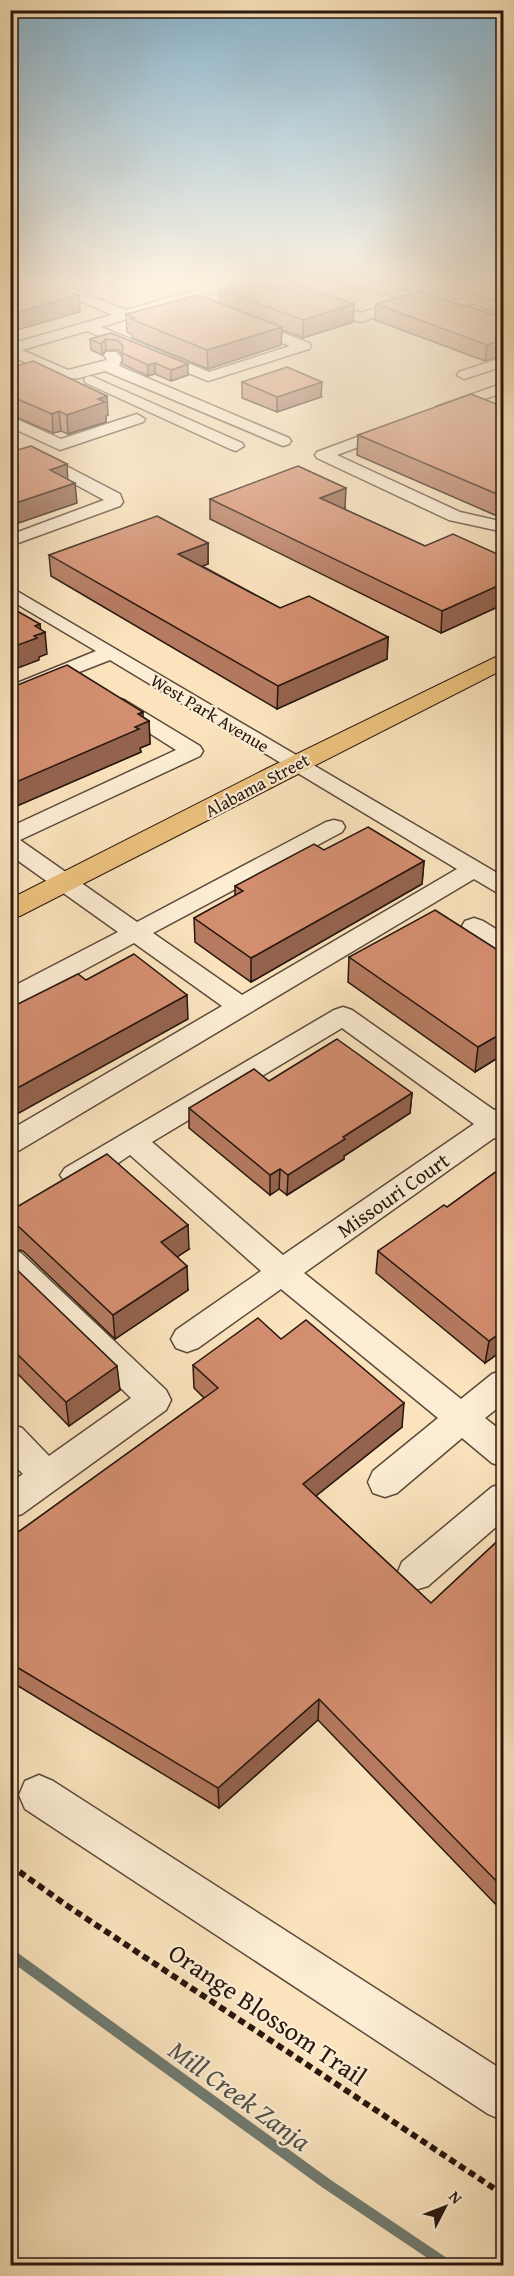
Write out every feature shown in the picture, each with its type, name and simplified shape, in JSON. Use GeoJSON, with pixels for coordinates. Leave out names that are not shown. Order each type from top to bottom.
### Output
{"type":"FeatureCollection","features":[{"type":"Feature","properties":{"kind":"main road","name":"Alabama Street"},"geometry":{"type":"LineString","coordinates":[[10,910],[504,660]]}},
{"type":"Feature","properties":{"kind":"street"},"geometry":{"type":"LineString","coordinates":[[103,386],[237,446]]}},
{"type":"Feature","properties":{"kind":"street"},"geometry":{"type":"LineString","coordinates":[[153,386],[283,441]]}},
{"type":"Feature","properties":{"kind":"street"},"geometry":{"type":"LineString","coordinates":[[428,416],[504,387]]}},
{"type":"Feature","properties":{"kind":"street"},"geometry":{"type":"LineString","coordinates":[[469,400],[488,407]]}},
{"type":"Feature","properties":{"kind":"street"},"geometry":{"type":"LineString","coordinates":[[191,425],[221,415]]}},
{"type":"Feature","properties":{"kind":"street"},"geometry":{"type":"LineString","coordinates":[[10,421],[60,445],[137,419]]}},
{"type":"Feature","properties":{"kind":"street"},"geometry":{"type":"LineString","coordinates":[[407,423],[323,455],[455,516],[504,526]]}},
{"type":"Feature","properties":{"kind":"street"},"geometry":{"type":"LineString","coordinates":[[10,461],[27,456],[41,459],[114,498],[114,502],[10,541]]}},
{"type":"Feature","properties":{"kind":"street","name":"West Park Avenue"},"geometry":{"type":"LineString","coordinates":[[10,592],[504,887]]}},
{"type":"Feature","properties":{"kind":"street"},"geometry":{"type":"LineString","coordinates":[[10,693],[109,653]]}},
{"type":"Feature","properties":{"kind":"street"},"geometry":{"type":"LineString","coordinates":[[64,671],[84,683]]}},
{"type":"Feature","properties":{"kind":"street"},"geometry":{"type":"LineString","coordinates":[[10,836],[192,751],[104,696]]}},
{"type":"Feature","properties":{"kind":"street"},"geometry":{"type":"LineString","coordinates":[[10,999],[334,827]]}},
{"type":"Feature","properties":{"kind":"street"},"geometry":{"type":"LineString","coordinates":[[10,844],[241,1007]]}},
{"type":"Feature","properties":{"kind":"street"},"geometry":{"type":"LineString","coordinates":[[10,1143],[473,870]]}},
{"type":"Feature","properties":{"kind":"street"},"geometry":{"type":"LineString","coordinates":[[474,926],[504,945]]}},
{"type":"Feature","properties":{"kind":"street"},"geometry":{"type":"LineString","coordinates":[[50,1190],[343,1016],[500,1124]]}},
{"type":"Feature","properties":{"kind":"street","name":"Missouri Court"},"geometry":{"type":"LineString","coordinates":[[187,1339],[500,1124]]}},
{"type":"Feature","properties":{"kind":"street"},"geometry":{"type":"LineString","coordinates":[[132,1141],[282,1272],[504,1453]]}},
{"type":"Feature","properties":{"kind":"street"},"geometry":{"type":"LineString","coordinates":[[10,1261],[154,1400],[10,1503]]}},
{"type":"Feature","properties":{"kind":"street"},"geometry":{"type":"LineString","coordinates":[[385,1482],[504,1383]]}},
{"type":"Feature","properties":{"kind":"street"},"geometry":{"type":"LineString","coordinates":[[10,1438],[47,1476]]}},
{"type":"Feature","properties":{"kind":"street"},"geometry":{"type":"LineString","coordinates":[[415,1574],[504,1498]]}},
{"type":"Feature","properties":{"kind":"street"},"geometry":{"type":"LineString","coordinates":[[39,1795],[504,2098]]}},
{"type":"Feature","properties":{"kind":"path","name":"Orange Blossom Trail"},"geometry":{"type":"LineString","coordinates":[[10,1865],[66,1905],[504,2195]]}},
{"type":"Feature","properties":{"kind":"building"},"geometry":{"type":"Polygon","coordinates":[[[10,386],[86,386],[107,396],[98,399],[105,402],[67,415],[59,411],[52,414],[10,396],[10,386]]]}},
{"type":"Feature","properties":{"kind":"building"},"geometry":{"type":"Polygon","coordinates":[[[252,386],[309,386],[277,397],[252,386]]]}},
{"type":"Feature","properties":{"kind":"building"},"geometry":{"type":"Polygon","coordinates":[[[471,394],[504,407],[504,497],[358,435],[471,394]]]}},
{"type":"Feature","properties":{"kind":"building"},"geometry":{"type":"Polygon","coordinates":[[[31,446],[67,464],[50,470],[75,483],[10,505],[10,452],[31,446]]]}},
{"type":"Feature","properties":{"kind":"building"},"geometry":{"type":"Polygon","coordinates":[[[298,466],[346,488],[320,498],[425,546],[453,534],[504,557],[504,583],[442,611],[210,499],[298,466]]]}},
{"type":"Feature","properties":{"kind":"building"},"geometry":{"type":"Polygon","coordinates":[[[157,516],[208,543],[178,554],[280,608],[309,596],[388,637],[278,686],[49,555],[157,516]]]}},
{"type":"Feature","properties":{"kind":"building"},"geometry":{"type":"Polygon","coordinates":[[[10,607],[40,624],[35,626],[45,632],[34,636],[37,638],[10,648],[10,607]]]}},
{"type":"Feature","properties":{"kind":"building"},"geometry":{"type":"Polygon","coordinates":[[[67,665],[143,712],[138,714],[149,721],[135,727],[139,729],[14,783],[10,781],[10,688],[67,665]]]}},
{"type":"Feature","properties":{"kind":"building"},"geometry":{"type":"Polygon","coordinates":[[[368,827],[424,861],[251,958],[194,918],[243,891],[235,886],[314,844],[324,850],[368,827]]]}},
{"type":"Feature","properties":{"kind":"building"},"geometry":{"type":"Polygon","coordinates":[[[435,910],[504,954],[504,1032],[478,1047],[349,957],[435,910]]]}},
{"type":"Feature","properties":{"kind":"building"},"geometry":{"type":"Polygon","coordinates":[[[134,954],[187,995],[10,1092],[10,1008],[78,974],[86,980],[134,954]]]}},
{"type":"Feature","properties":{"kind":"building"},"geometry":{"type":"Polygon","coordinates":[[[337,1039],[412,1093],[288,1175],[280,1169],[270,1175],[189,1108],[254,1069],[269,1081],[337,1039]]]}},
{"type":"Feature","properties":{"kind":"building"},"geometry":{"type":"Polygon","coordinates":[[[107,1154],[188,1225],[161,1242],[187,1266],[113,1315],[19,1227],[10,1225],[10,1211],[107,1154]]]}},
{"type":"Feature","properties":{"kind":"building"},"geometry":{"type":"Polygon","coordinates":[[[504,1166],[504,1330],[489,1341],[378,1251],[444,1205],[447,1207],[504,1166]]]}},
{"type":"Feature","properties":{"kind":"building"},"geometry":{"type":"Polygon","coordinates":[[[10,1263],[117,1366],[66,1402],[10,1347],[10,1263]]]}},
{"type":"Feature","properties":{"kind":"building"},"geometry":{"type":"Polygon","coordinates":[[[258,1318],[281,1339],[306,1320],[404,1403],[303,1484],[431,1603],[504,1535],[504,1889],[319,1699],[218,1788],[10,1663],[10,1538],[218,1388],[193,1365],[258,1318]]]}},
{"type":"Feature","properties":{"kind":"waterway","name":"Mill Creek Zanja"},"geometry":{"type":"LineString","coordinates":[[10,1954],[327,2184],[449,2266]]}}]}
